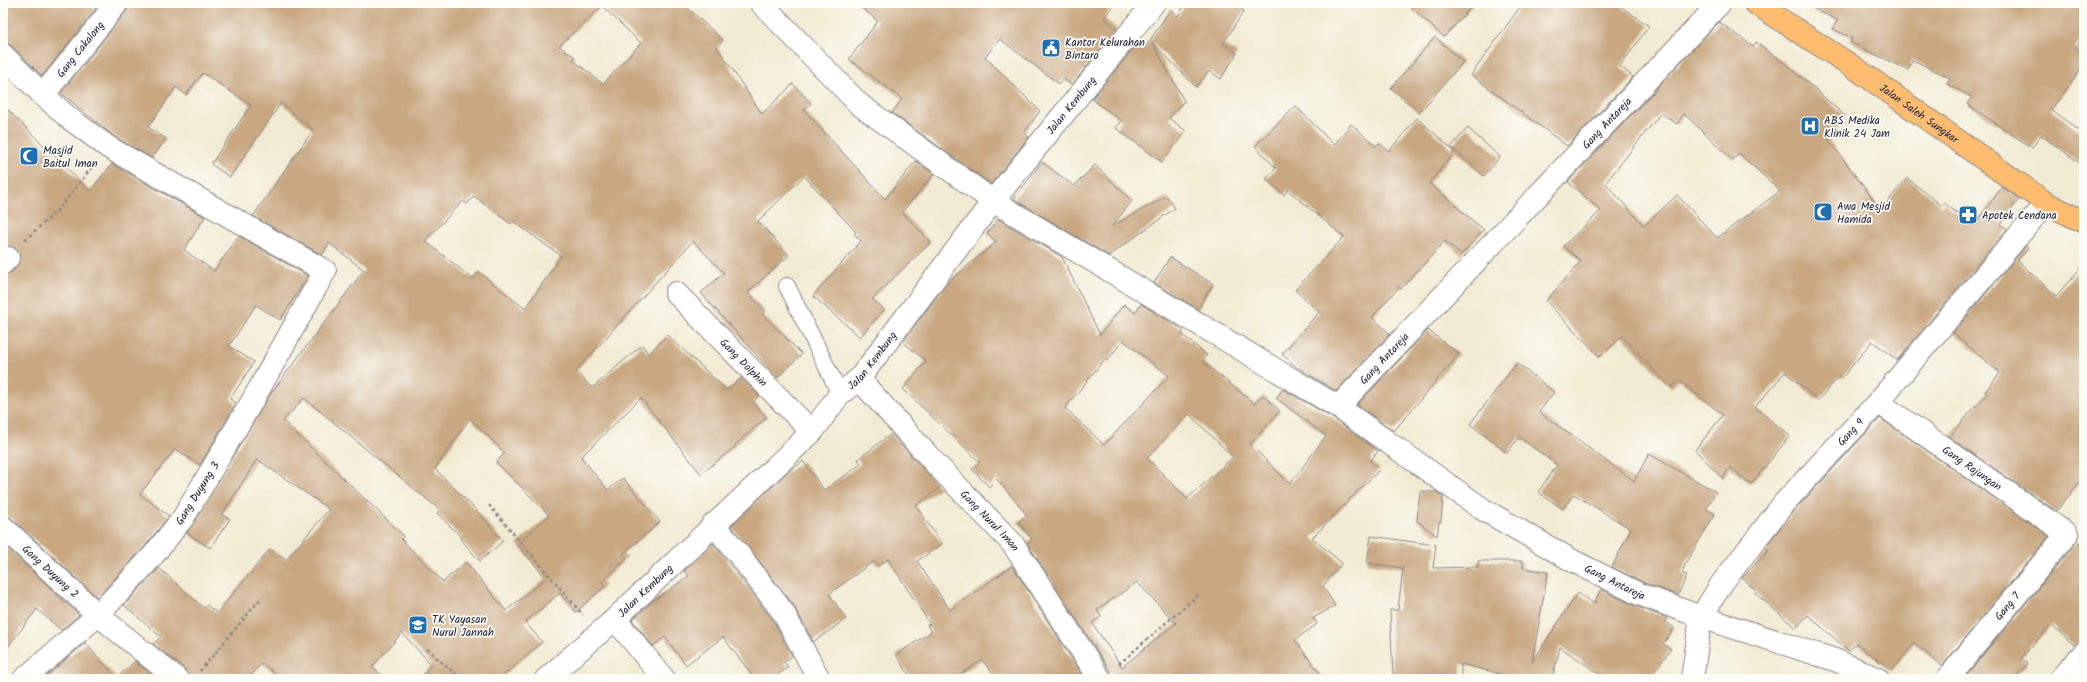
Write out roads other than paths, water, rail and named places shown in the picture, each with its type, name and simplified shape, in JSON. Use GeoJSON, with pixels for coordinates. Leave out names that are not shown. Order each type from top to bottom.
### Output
{"type":"FeatureCollection","features":[{"type":"Feature","properties":{"kind":"highway","name":"Jalan Saleh Sungkar"},"geometry":{"type":"LineString","coordinates":[[1755,3],[1858,70],[2046,203],[2084,222]]}},
{"type":"Feature","properties":{"kind":"street","name":"Gang Cakalong"},"geometry":{"type":"LineString","coordinates":[[43,95],[117,3]]}},
{"type":"Feature","properties":{"kind":"street"},"geometry":{"type":"LineString","coordinates":[[761,3],[860,105],[993,201],[1338,407]]}},
{"type":"Feature","properties":{"kind":"street","name":"Jalan Kembung"},"geometry":{"type":"LineString","coordinates":[[546,679],[598,634],[812,432],[840,394],[859,379],[993,201],[1154,3]]}},
{"type":"Feature","properties":{"kind":"street","name":"Gang Antareja"},"geometry":{"type":"LineString","coordinates":[[1720,3],[1338,407],[1484,510],[1573,561],[1639,594],[1701,617],[1807,650],[1878,679]]}},
{"type":"Feature","properties":{"kind":"street"},"geometry":{"type":"LineString","coordinates":[[3,55],[43,95]]}},
{"type":"Feature","properties":{"kind":"street","name":"Gang Duyung 3"},"geometry":{"type":"LineString","coordinates":[[24,679],[98,615],[151,558],[183,518],[254,398],[325,272],[108,147],[69,118],[43,95]]}},
{"type":"Feature","properties":{"kind":"street","name":"Gang 9"},"geometry":{"type":"LineString","coordinates":[[1692,679],[1701,617],[1722,583],[1784,502],[1878,402],[2046,203]]}},
{"type":"Feature","properties":{"kind":"street","name":"Gang Dolphin"},"geometry":{"type":"LineString","coordinates":[[676,293],[812,432]]}},
{"type":"Feature","properties":{"kind":"street","name":"Gang Nurul Iman"},"geometry":{"type":"LineString","coordinates":[[859,379],[933,461],[1013,544],[1108,673]]}},
{"type":"Feature","properties":{"kind":"street","name":"Gang Rajungan"},"geometry":{"type":"LineString","coordinates":[[1878,402],[2067,534]]}},
{"type":"Feature","properties":{"kind":"street"},"geometry":{"type":"LineString","coordinates":[[713,524],[737,552],[783,612],[819,679]]}},
{"type":"Feature","properties":{"kind":"street","name":"Gang Duyung 2"},"geometry":{"type":"LineString","coordinates":[[3,527],[98,615],[177,679]]}},
{"type":"Feature","properties":{"kind":"street","name":"Gang 7"},"geometry":{"type":"LineString","coordinates":[[1947,679],[2067,534]]}},
{"type":"Feature","properties":{"kind":"street"},"geometry":{"type":"LineString","coordinates":[[614,619],[664,679]]}},
{"type":"Feature","properties":{"kind":"street"},"geometry":{"type":"LineString","coordinates":[[2060,679],[2084,653]]}},
{"type":"Feature","properties":{"kind":"lane"},"geometry":{"type":"LineString","coordinates":[[787,286],[840,394]]}},
{"type":"Feature","properties":{"kind":"place","name":"Kantor Kelurahan Bintaro"},"geometry":{"type":"Point","coordinates":[1051,48]}},
{"type":"Feature","properties":{"kind":"place","name":"ABS Medika Klinik 24 Jam"},"geometry":{"type":"Point","coordinates":[1810,126]}},
{"type":"Feature","properties":{"kind":"place","name":"Masjid Baitul Iman"},"geometry":{"type":"Point","coordinates":[29,156]}},
{"type":"Feature","properties":{"kind":"place","name":"Awa Mesjid Hamida"},"geometry":{"type":"Point","coordinates":[1823,212]}},
{"type":"Feature","properties":{"kind":"place","name":"Apotek Cendana"},"geometry":{"type":"Point","coordinates":[1968,215]}},
{"type":"Feature","properties":{"kind":"place","name":"TK Yayasan Nurul Jannah"},"geometry":{"type":"Point","coordinates":[418,625]}}]}
